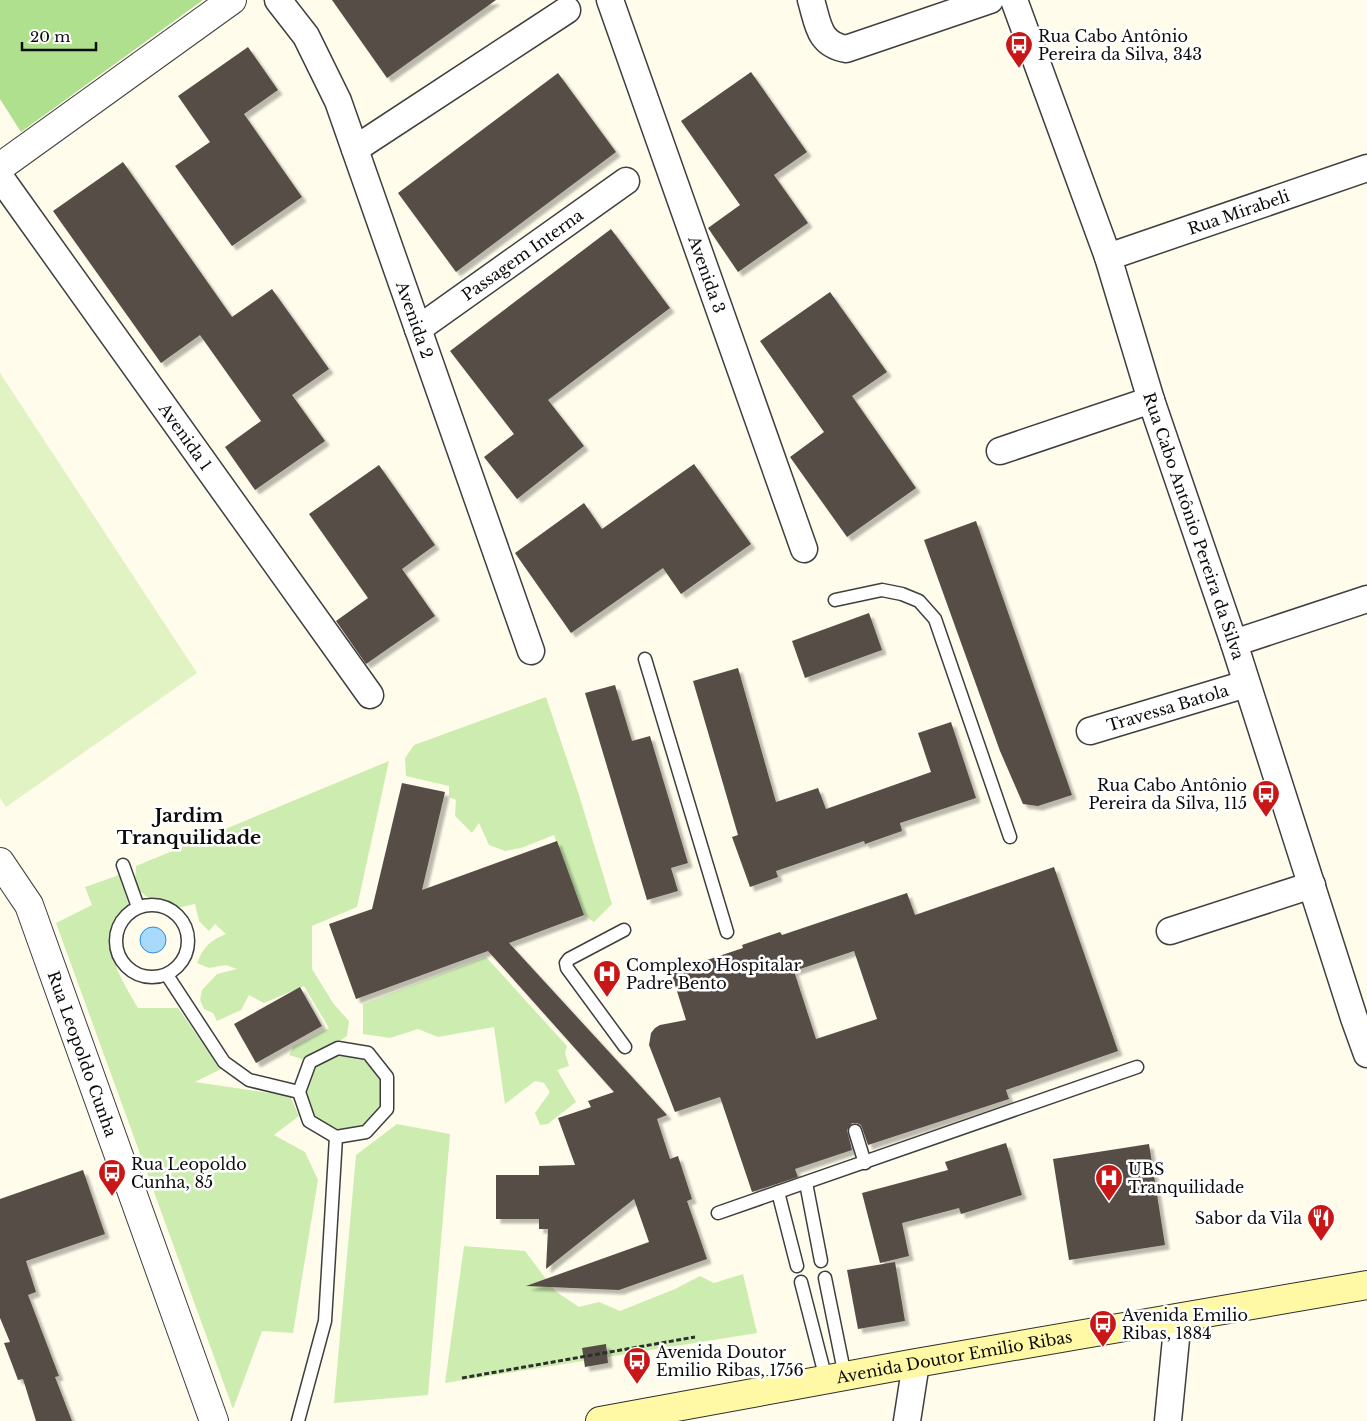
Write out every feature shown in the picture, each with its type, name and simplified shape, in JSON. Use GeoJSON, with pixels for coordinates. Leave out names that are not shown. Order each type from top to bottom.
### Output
{"type":"FeatureCollection","features":[{"type":"Feature","properties":{"kind":"main road","name":"Avenida Doutor Emilio Ribas"},"geometry":{"type":"LineString","coordinates":[[600,1421],[916,1363],[1367,1285]]}},
{"type":"Feature","properties":{"kind":"street"},"geometry":{"type":"LineString","coordinates":[[0,167],[232,0]]}},
{"type":"Feature","properties":{"kind":"street","name":"Avenida 2"},"geometry":{"type":"LineString","coordinates":[[278,0],[306,36],[338,101],[531,651]]}},
{"type":"Feature","properties":{"kind":"street","name":"Avenida 3"},"geometry":{"type":"LineString","coordinates":[[610,0],[804,549]]}},
{"type":"Feature","properties":{"kind":"street"},"geometry":{"type":"LineString","coordinates":[[811,0],[821,35],[837,48],[846,49],[990,0]]}},
{"type":"Feature","properties":{"kind":"street","name":"Rua Cabo Antônio Pereira da Silva"},"geometry":{"type":"LineString","coordinates":[[1014,0],[1108,257],[1151,400],[1234,643],[1312,885],[1360,1016],[1367,1054]]}},
{"type":"Feature","properties":{"kind":"street"},"geometry":{"type":"LineString","coordinates":[[355,149],[567,10]]}},
{"type":"Feature","properties":{"kind":"street","name":"Rua Mirabeli"},"geometry":{"type":"LineString","coordinates":[[1108,257],[1367,168]]}},
{"type":"Feature","properties":{"kind":"street","name":"Avenida 1"},"geometry":{"type":"LineString","coordinates":[[0,177],[370,695]]}},
{"type":"Feature","properties":{"kind":"street","name":"Passagem Interna"},"geometry":{"type":"LineString","coordinates":[[418,329],[626,181]]}},
{"type":"Feature","properties":{"kind":"street"},"geometry":{"type":"LineString","coordinates":[[1000,451],[1151,400]]}},
{"type":"Feature","properties":{"kind":"street"},"geometry":{"type":"LineString","coordinates":[[1234,643],[1367,598]]}},
{"type":"Feature","properties":{"kind":"street","name":"Travessa Batola"},"geometry":{"type":"LineString","coordinates":[[1090,731],[1246,684]]}},
{"type":"Feature","properties":{"kind":"street","name":"Rua Leopoldo Cunha"},"geometry":{"type":"LineString","coordinates":[[0,862],[29,905],[214,1421]]}},
{"type":"Feature","properties":{"kind":"street"},"geometry":{"type":"LineString","coordinates":[[1170,931],[1312,885]]}},
{"type":"Feature","properties":{"kind":"street"},"geometry":{"type":"LineString","coordinates":[[1168,1421],[1178,1318]]}},
{"type":"Feature","properties":{"kind":"street"},"geometry":{"type":"LineString","coordinates":[[907,1421],[916,1363]]}},
{"type":"Feature","properties":{"kind":"lane"},"geometry":{"type":"LineString","coordinates":[[835,600],[882,590],[902,594],[919,601],[935,619],[1010,837]]}},
{"type":"Feature","properties":{"kind":"lane"},"geometry":{"type":"LineString","coordinates":[[646,659],[727,932]]}},
{"type":"Feature","properties":{"kind":"lane"},"geometry":{"type":"LineString","coordinates":[[123,865],[138,907]]}},
{"type":"Feature","properties":{"kind":"lane"},"geometry":{"type":"LineString","coordinates":[[160,904],[180,916],[189,937],[184,959],[167,974],[144,977],[124,965],[115,944],[120,922],[138,907],[160,904]]}},
{"type":"Feature","properties":{"kind":"lane"},"geometry":{"type":"LineString","coordinates":[[624,930],[569,959],[566,963],[567,968],[625,1047]]}},
{"type":"Feature","properties":{"kind":"lane"},"geometry":{"type":"LineString","coordinates":[[167,974],[224,1062],[249,1080],[299,1092]]}},
{"type":"Feature","properties":{"kind":"lane"},"geometry":{"type":"LineString","coordinates":[[338,1048],[368,1053],[388,1078],[387,1109],[366,1132],[336,1137],[309,1121],[299,1092],[310,1062],[338,1048]]}},
{"type":"Feature","properties":{"kind":"lane"},"geometry":{"type":"LineString","coordinates":[[718,1213],[1137,1067]]}},
{"type":"Feature","properties":{"kind":"lane"},"geometry":{"type":"LineString","coordinates":[[855,1131],[865,1163]]}},
{"type":"Feature","properties":{"kind":"lane"},"geometry":{"type":"LineString","coordinates":[[298,1421],[325,1322],[336,1137]]}},
{"type":"Feature","properties":{"kind":"lane"},"geometry":{"type":"LineString","coordinates":[[806,1183],[821,1261]]}},
{"type":"Feature","properties":{"kind":"lane"},"geometry":{"type":"LineString","coordinates":[[778,1192],[797,1266]]}},
{"type":"Feature","properties":{"kind":"lane"},"geometry":{"type":"LineString","coordinates":[[825,1278],[835,1378]]}},
{"type":"Feature","properties":{"kind":"lane"},"geometry":{"type":"LineString","coordinates":[[801,1282],[835,1378]]}},
{"type":"Feature","properties":{"kind":"path"},"geometry":{"type":"LineString","coordinates":[[462,1378],[694,1338]]}},
{"type":"Feature","properties":{"kind":"green space"},"geometry":{"type":"Polygon","coordinates":[[[0,0],[203,0],[21,132],[0,99],[0,0]]]}},
{"type":"Feature","properties":{"kind":"green space"},"geometry":{"type":"Polygon","coordinates":[[[0,373],[197,673],[6,807],[0,798],[0,373]]]}},
{"type":"Feature","properties":{"kind":"green space"},"geometry":{"type":"Polygon","coordinates":[[[546,697],[579,795],[612,904],[594,922],[584,915],[554,835],[521,848],[505,851],[489,845],[479,823],[472,833],[455,816],[456,800],[449,797],[449,786],[406,776],[405,758],[414,745],[546,697]]]}},
{"type":"Feature","properties":{"kind":"green space"},"geometry":{"type":"Polygon","coordinates":[[[389,761],[357,907],[312,926],[312,969],[333,1003],[349,1021],[347,1036],[308,1061],[289,1055],[293,1047],[329,1028],[304,986],[264,1003],[249,995],[241,1010],[217,1021],[213,1013],[204,1009],[200,1000],[202,990],[217,974],[237,969],[226,965],[209,968],[197,963],[208,945],[226,934],[215,924],[209,931],[199,921],[195,904],[177,908],[147,897],[135,887],[136,866],[389,761]]]}},
{"type":"Feature","properties":{"kind":"green space"},"geometry":{"type":"Polygon","coordinates":[[[119,875],[129,906],[118,919],[112,932],[112,954],[121,977],[138,1008],[178,1008],[221,1069],[195,1082],[290,1096],[299,1116],[274,1135],[305,1152],[318,1180],[293,1333],[262,1331],[233,1409],[56,923],[92,905],[85,887],[119,875]]]}},
{"type":"Feature","properties":{"kind":"green space"},"geometry":{"type":"Polygon","coordinates":[[[486,957],[567,1046],[565,1053],[569,1066],[557,1070],[576,1102],[548,1124],[540,1125],[535,1113],[550,1092],[544,1083],[535,1081],[505,1104],[494,1027],[438,1037],[418,1029],[390,1038],[363,1034],[363,1004],[486,957]]]}},
{"type":"Feature","properties":{"kind":"green space"},"geometry":{"type":"Polygon","coordinates":[[[338,1051],[368,1057],[385,1080],[384,1107],[364,1130],[338,1133],[311,1118],[303,1092],[313,1065],[338,1051]]]}},
{"type":"Feature","properties":{"kind":"green space"},"geometry":{"type":"Polygon","coordinates":[[[397,1124],[450,1134],[428,1395],[334,1403],[356,1155],[397,1124]]]}},
{"type":"Feature","properties":{"kind":"green space"},"geometry":{"type":"Polygon","coordinates":[[[464,1246],[525,1251],[555,1291],[579,1307],[599,1302],[620,1311],[675,1289],[700,1276],[714,1283],[743,1274],[757,1333],[445,1383],[464,1246]]]}},
{"type":"Feature","properties":{"kind":"water"},"geometry":{"type":"Polygon","coordinates":[[[153,927],[162,931],[166,940],[162,949],[153,953],[144,949],[140,940],[144,931],[153,927]]]}},
{"type":"Feature","properties":{"kind":"building"},"geometry":{"type":"Polygon","coordinates":[[[332,0],[496,0],[387,78],[332,0]]]}},
{"type":"Feature","properties":{"kind":"building"},"geometry":{"type":"Polygon","coordinates":[[[248,47],[278,90],[244,114],[302,197],[232,246],[175,166],[210,142],[178,96],[248,47]]]}},
{"type":"Feature","properties":{"kind":"building"},"geometry":{"type":"Polygon","coordinates":[[[751,72],[807,152],[774,175],[808,223],[738,272],[708,228],[740,205],[681,121],[751,72]]]}},
{"type":"Feature","properties":{"kind":"building"},"geometry":{"type":"Polygon","coordinates":[[[558,73],[616,152],[456,272],[398,193],[558,73]]]}},
{"type":"Feature","properties":{"kind":"building"},"geometry":{"type":"Polygon","coordinates":[[[123,162],[232,317],[272,289],[329,369],[292,395],[325,441],[255,490],[225,447],[261,421],[200,335],[161,363],[53,211],[123,162]]]}},
{"type":"Feature","properties":{"kind":"building"},"geometry":{"type":"Polygon","coordinates":[[[611,229],[670,308],[548,400],[584,446],[517,499],[484,457],[514,434],[450,351],[611,229]]]}},
{"type":"Feature","properties":{"kind":"building"},"geometry":{"type":"Polygon","coordinates":[[[830,292],[887,372],[852,396],[916,488],[847,537],[790,457],[824,432],[760,341],[830,292]]]}},
{"type":"Feature","properties":{"kind":"building"},"geometry":{"type":"Polygon","coordinates":[[[694,464],[751,544],[681,594],[663,568],[571,633],[515,553],[584,503],[602,529],[694,464]]]}},
{"type":"Feature","properties":{"kind":"building"},"geometry":{"type":"Polygon","coordinates":[[[379,465],[435,545],[402,569],[435,616],[366,664],[336,621],[368,598],[309,514],[379,465]]]}},
{"type":"Feature","properties":{"kind":"building"},"geometry":{"type":"Polygon","coordinates":[[[976,521],[1072,795],[1038,806],[1023,804],[1000,751],[924,540],[976,521]]]}},
{"type":"Feature","properties":{"kind":"building"},"geometry":{"type":"Polygon","coordinates":[[[869,613],[882,650],[805,678],[792,641],[869,613]]]}},
{"type":"Feature","properties":{"kind":"building"},"geometry":{"type":"Polygon","coordinates":[[[738,668],[776,802],[818,788],[826,809],[931,772],[918,733],[951,722],[976,798],[900,823],[902,831],[865,844],[864,841],[776,871],[778,877],[750,887],[732,837],[738,835],[693,681],[738,668]]]}},
{"type":"Feature","properties":{"kind":"building"},"geometry":{"type":"Polygon","coordinates":[[[615,685],[632,741],[650,736],[688,863],[671,868],[678,891],[647,900],[585,693],[615,685]]]}},
{"type":"Feature","properties":{"kind":"building"},"geometry":{"type":"Polygon","coordinates":[[[402,783],[445,792],[422,890],[557,841],[584,915],[509,943],[667,1115],[657,1119],[670,1159],[678,1156],[692,1199],[687,1201],[707,1259],[619,1290],[526,1286],[649,1242],[634,1199],[546,1269],[548,1229],[539,1229],[539,1219],[496,1219],[496,1175],[539,1175],[539,1166],[575,1165],[558,1118],[591,1107],[588,1101],[614,1092],[488,951],[356,999],[329,924],[372,909],[402,783]]]}},
{"type":"Feature","properties":{"kind":"building"},"geometry":{"type":"Polygon","coordinates":[[[1054,867],[1118,1051],[1006,1090],[1009,1099],[868,1145],[861,1125],[852,1123],[847,1130],[852,1150],[795,1169],[798,1177],[752,1192],[720,1097],[675,1112],[649,1045],[651,1033],[655,1028],[660,1025],[686,1020],[671,972],[743,948],[742,945],[780,932],[782,935],[907,893],[915,915],[1054,867]],[[854,951],[794,971],[816,1039],[877,1019],[854,951]]]}},
{"type":"Feature","properties":{"kind":"building"},"geometry":{"type":"Polygon","coordinates":[[[300,987],[322,1026],[256,1063],[234,1024],[300,987]]]}},
{"type":"Feature","properties":{"kind":"building"},"geometry":{"type":"Polygon","coordinates":[[[1006,1143],[1022,1195],[961,1214],[959,1208],[902,1223],[909,1256],[880,1263],[862,1193],[948,1170],[945,1162],[1006,1143]]]}},
{"type":"Feature","properties":{"kind":"building","name":"UBS Tranquilidade"},"geometry":{"type":"Polygon","coordinates":[[[1149,1144],[1165,1245],[1069,1260],[1053,1159],[1149,1144]]]}},
{"type":"Feature","properties":{"kind":"building"},"geometry":{"type":"Polygon","coordinates":[[[83,1170],[105,1234],[26,1261],[36,1292],[28,1295],[59,1376],[55,1377],[72,1421],[36,1421],[23,1379],[18,1380],[4,1343],[10,1342],[0,1318],[0,1199],[83,1170]]]}},
{"type":"Feature","properties":{"kind":"building"},"geometry":{"type":"Polygon","coordinates":[[[895,1262],[905,1321],[858,1329],[847,1270],[895,1262]]]}},
{"type":"Feature","properties":{"kind":"building"},"geometry":{"type":"Polygon","coordinates":[[[606,1344],[608,1363],[585,1367],[582,1348],[606,1344]]]}},
{"type":"Feature","properties":{"kind":"place","name":"Rua Cabo Antônio Pereira da Silva, 343"},"geometry":{"type":"Point","coordinates":[1019,69]}},
{"type":"Feature","properties":{"kind":"place","name":"Rua Cabo Antônio Pereira da Silva, 115"},"geometry":{"type":"Point","coordinates":[1266,818]}},
{"type":"Feature","properties":{"kind":"place","name":"Complexo Hospitalar Padre Bento"},"geometry":{"type":"Point","coordinates":[607,998]}},
{"type":"Feature","properties":{"kind":"place","name":"Rua Leopoldo Cunha, 85"},"geometry":{"type":"Point","coordinates":[112,1197]}},
{"type":"Feature","properties":{"kind":"place","name":"UBS Tranquilidade"},"geometry":{"type":"Point","coordinates":[1109,1202]}},
{"type":"Feature","properties":{"kind":"place","name":"Sabor da Vila"},"geometry":{"type":"Point","coordinates":[1321,1242]}},
{"type":"Feature","properties":{"kind":"place","name":"Avenida Emilio Ribas, 1884"},"geometry":{"type":"Point","coordinates":[1103,1348]}},
{"type":"Feature","properties":{"kind":"place","name":"Avenida Doutor Emilio Ribas, 1756"},"geometry":{"type":"Point","coordinates":[637,1385]}},
{"type":"Feature","properties":{"kind":"district","name":"Jardim Tranquilidade"},"geometry":{"type":"Point","coordinates":[189,826]}}]}
